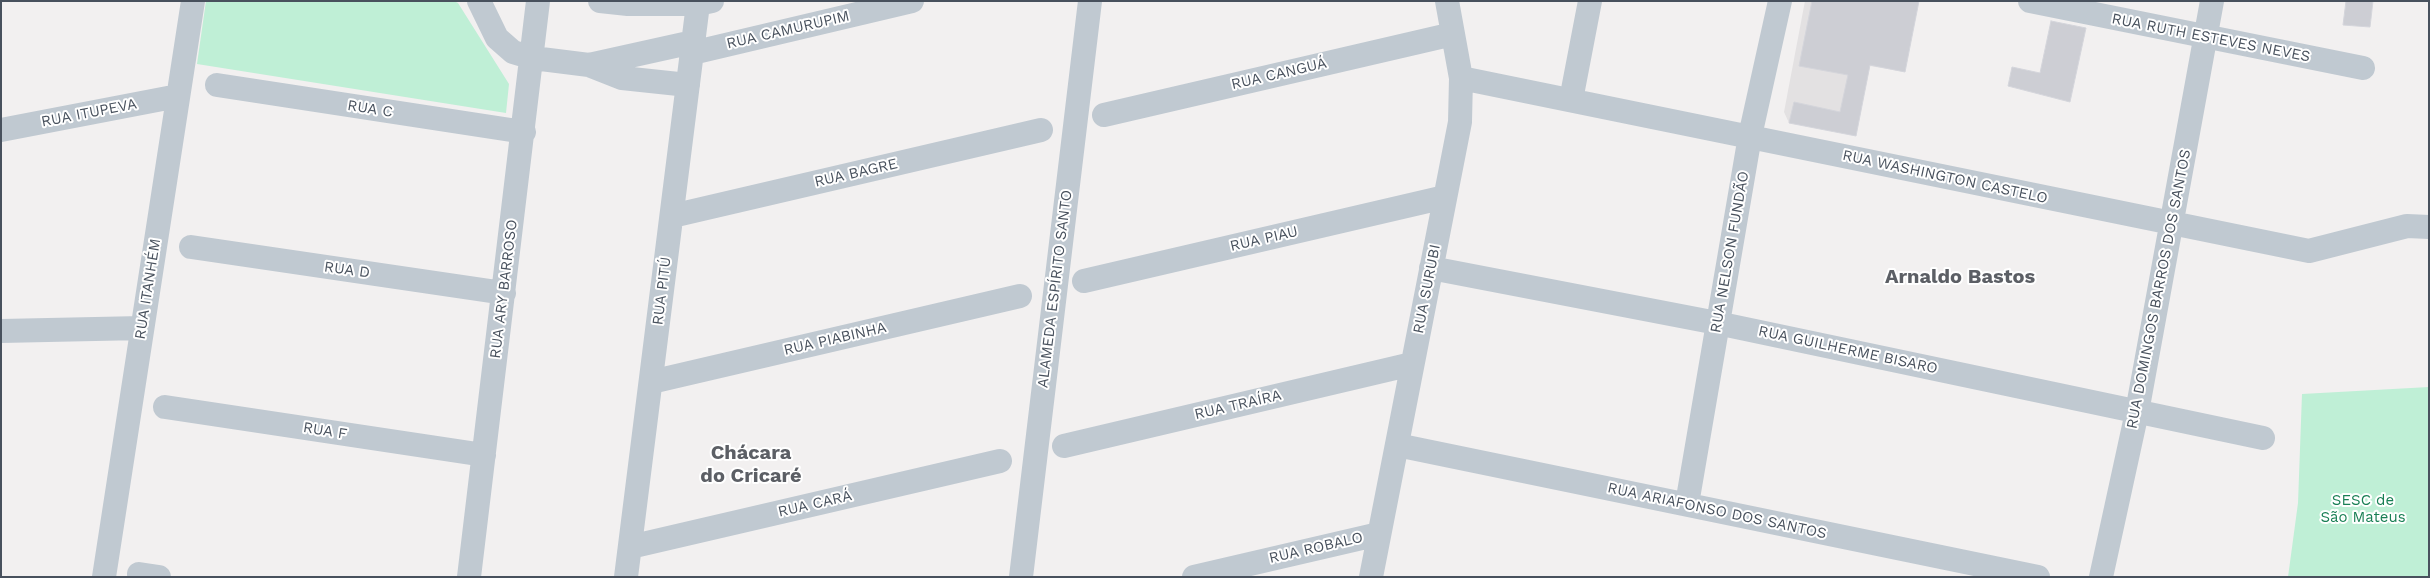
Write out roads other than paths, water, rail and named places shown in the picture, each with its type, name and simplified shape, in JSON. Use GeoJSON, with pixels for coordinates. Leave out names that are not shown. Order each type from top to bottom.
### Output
{"type":"FeatureCollection","features":[{"type":"Feature","properties":{"kind":"street","name":"RUA ITANHÉM"},"geometry":{"type":"LineString","coordinates":[[104,577],[193,1]]}},
{"type":"Feature","properties":{"kind":"street"},"geometry":{"type":"LineString","coordinates":[[479,1],[497,38],[513,52],[533,58],[589,65],[622,78],[688,85]]}},
{"type":"Feature","properties":{"kind":"street","name":"RUA ARY BARROSO"},"geometry":{"type":"LineString","coordinates":[[469,577],[533,58],[538,1]]}},
{"type":"Feature","properties":{"kind":"street"},"geometry":{"type":"LineString","coordinates":[[600,1],[628,4],[705,3]]}},
{"type":"Feature","properties":{"kind":"street","name":"RUA CAMURUPIM"},"geometry":{"type":"LineString","coordinates":[[589,65],[693,48],[912,1]]}},
{"type":"Feature","properties":{"kind":"street","name":"ALAMEDA ESPÍRITO SANTO"},"geometry":{"type":"LineString","coordinates":[[1021,577],[1090,1]]}},
{"type":"Feature","properties":{"kind":"street","name":"RUA SURUBI"},"geometry":{"type":"LineString","coordinates":[[1371,577],[1460,122],[1461,78],[1447,1]]}},
{"type":"Feature","properties":{"kind":"street"},"geometry":{"type":"LineString","coordinates":[[1571,100],[1590,1]]}},
{"type":"Feature","properties":{"kind":"street","name":"RUA NELSON FUNDÃO"},"geometry":{"type":"LineString","coordinates":[[1687,504],[1750,136],[1780,1]]}},
{"type":"Feature","properties":{"kind":"street","name":"RUA RUTH ESTEVES NEVES"},"geometry":{"type":"LineString","coordinates":[[2030,1],[2363,68]]}},
{"type":"Feature","properties":{"kind":"street","name":"RUA DOMINGOS BARROS DOS SANTOS"},"geometry":{"type":"LineString","coordinates":[[2101,577],[2137,412],[2212,1]]}},
{"type":"Feature","properties":{"kind":"street","name":"RUA PITÚ"},"geometry":{"type":"LineString","coordinates":[[626,577],[693,48],[705,3]]}},
{"type":"Feature","properties":{"kind":"street","name":"RUA CANGUÁ"},"geometry":{"type":"LineString","coordinates":[[1104,115],[1453,34]]}},
{"type":"Feature","properties":{"kind":"street","name":"RUA WASHINGTON CASTELO"},"geometry":{"type":"LineString","coordinates":[[1461,78],[2309,251],[2407,226],[2429,227]]}},
{"type":"Feature","properties":{"kind":"street","name":"RUA C"},"geometry":{"type":"LineString","coordinates":[[217,85],[524,132]]}},
{"type":"Feature","properties":{"kind":"street","name":"RUA ITUPEVA"},"geometry":{"type":"LineString","coordinates":[[1,130],[178,96]]}},
{"type":"Feature","properties":{"kind":"street","name":"RUA BAGRE"},"geometry":{"type":"LineString","coordinates":[[672,216],[1041,130]]}},
{"type":"Feature","properties":{"kind":"street","name":"RUA PIAU"},"geometry":{"type":"LineString","coordinates":[[1084,281],[1445,197]]}},
{"type":"Feature","properties":{"kind":"street","name":"RUA D"},"geometry":{"type":"LineString","coordinates":[[191,247],[504,293]]}},
{"type":"Feature","properties":{"kind":"street","name":"RUA GUILHERME BISARO"},"geometry":{"type":"LineString","coordinates":[[1431,268],[1717,323],[2263,438]]}},
{"type":"Feature","properties":{"kind":"street","name":"RUA PIABINHA"},"geometry":{"type":"LineString","coordinates":[[651,382],[1020,296]]}},
{"type":"Feature","properties":{"kind":"street"},"geometry":{"type":"LineString","coordinates":[[1,332],[142,328]]}},
{"type":"Feature","properties":{"kind":"street","name":"RUA TRAÍRA"},"geometry":{"type":"LineString","coordinates":[[1064,446],[1412,364]]}},
{"type":"Feature","properties":{"kind":"street","name":"RUA F"},"geometry":{"type":"LineString","coordinates":[[165,407],[484,455]]}},
{"type":"Feature","properties":{"kind":"street","name":"RUA ARIAFONSO DOS SANTOS"},"geometry":{"type":"LineString","coordinates":[[1397,445],[2038,577]]}},
{"type":"Feature","properties":{"kind":"street","name":"RUA CARÁ"},"geometry":{"type":"LineString","coordinates":[[630,547],[1000,461]]}},
{"type":"Feature","properties":{"kind":"street","name":"RUA ROBALO"},"geometry":{"type":"LineString","coordinates":[[1194,577],[1380,534]]}},
{"type":"Feature","properties":{"kind":"district","name":"Arnaldo Bastos"},"geometry":{"type":"Point","coordinates":[1960,277]}},
{"type":"Feature","properties":{"kind":"district","name":"Chácara do Cricaré"},"geometry":{"type":"Point","coordinates":[751,464]}},
{"type":"Feature","properties":{"kind":"park label","name":"SESC de São Mateus"},"geometry":{"type":"Point","coordinates":[2363,510]}}]}
